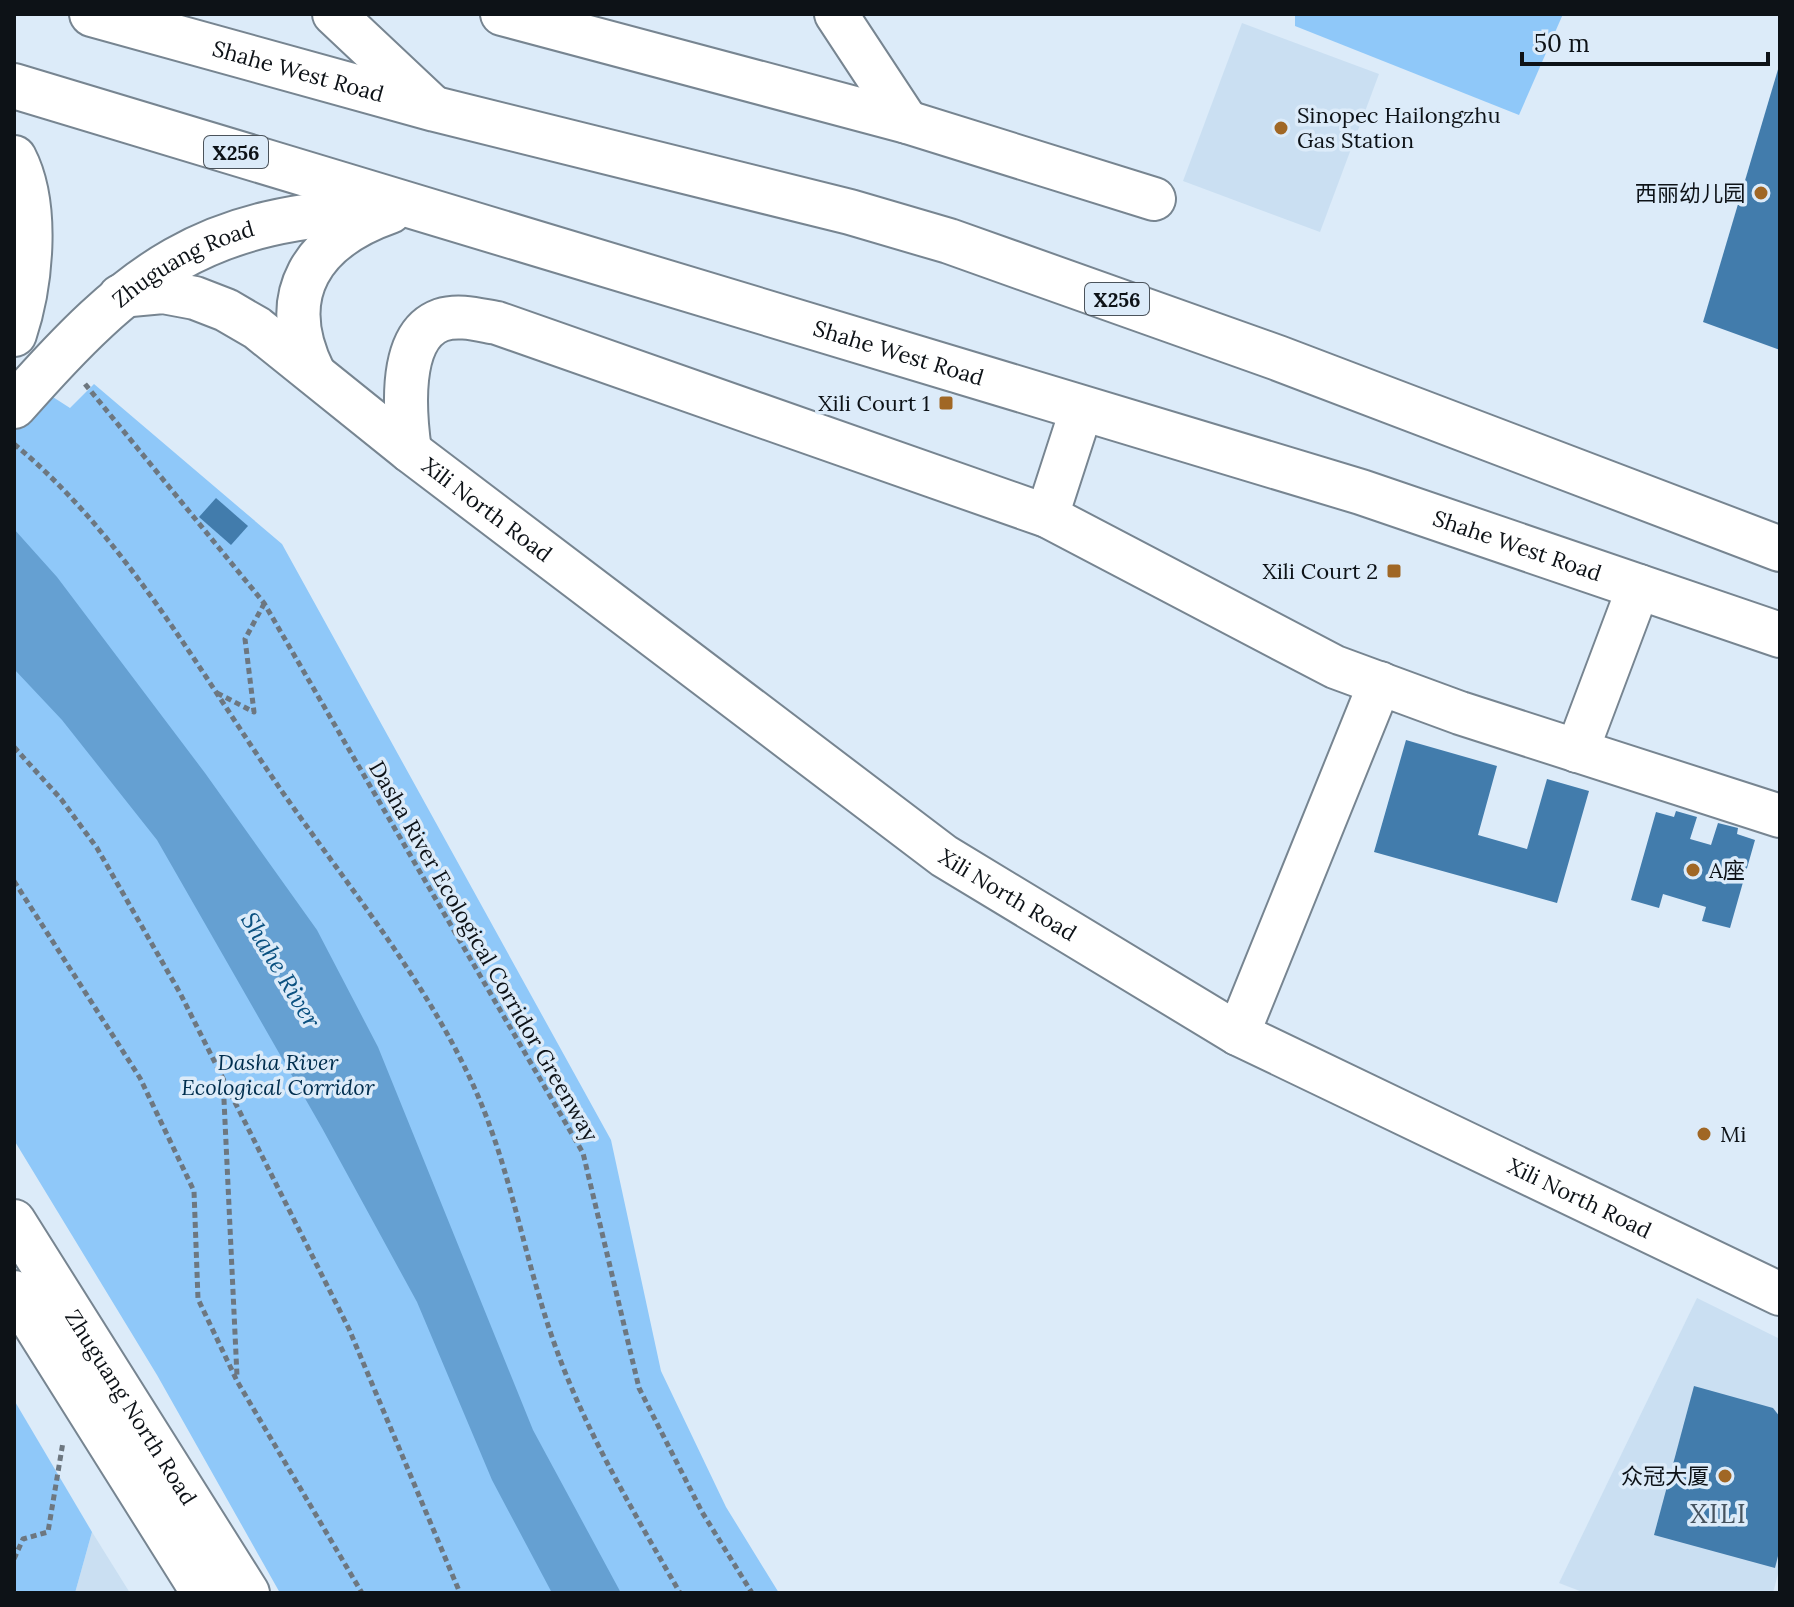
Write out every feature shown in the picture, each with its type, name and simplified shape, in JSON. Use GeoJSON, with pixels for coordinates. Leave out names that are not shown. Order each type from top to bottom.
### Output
{"type":"FeatureCollection","features":[{"type":"Feature","properties":{"kind":"main road","name":"Shahe West Road"},"geometry":{"type":"LineString","coordinates":[[92,14],[435,109],[850,212],[949,241],[1263,352],[1780,549]]}},
{"type":"Feature","properties":{"kind":"main road","name":"Shahe West Road"},"geometry":{"type":"LineString","coordinates":[[14,86],[1361,492],[1780,635]]}},
{"type":"Feature","properties":{"kind":"main road"},"geometry":{"type":"LineString","coordinates":[[14,158],[27,212],[30,259],[25,301],[14,334]]}},
{"type":"Feature","properties":{"kind":"main road","name":"Zhuguang Road"},"geometry":{"type":"LineString","coordinates":[[19,401],[62,352],[120,296],[164,264],[231,234],[301,217],[396,210]]}},
{"type":"Feature","properties":{"kind":"street"},"geometry":{"type":"LineString","coordinates":[[334,14],[435,109]]}},
{"type":"Feature","properties":{"kind":"street"},"geometry":{"type":"LineString","coordinates":[[502,14],[907,122],[1154,199]]}},
{"type":"Feature","properties":{"kind":"street"},"geometry":{"type":"LineString","coordinates":[[836,14],[907,122]]}},
{"type":"Feature","properties":{"kind":"street"},"geometry":{"type":"LineString","coordinates":[[396,210],[457,219]]}},
{"type":"Feature","properties":{"kind":"street","name":"Xili North Road"},"geometry":{"type":"LineString","coordinates":[[314,373],[297,329],[305,281],[335,238],[357,223],[396,210]]}},
{"type":"Feature","properties":{"kind":"street","name":"Xili North Road"},"geometry":{"type":"LineString","coordinates":[[120,296],[163,292],[226,310],[257,328],[410,451],[944,856],[1238,1034],[1780,1294]]}},
{"type":"Feature","properties":{"kind":"street"},"geometry":{"type":"LineString","coordinates":[[410,451],[406,380],[413,353],[425,334],[440,320],[466,317],[497,323],[1047,516],[1335,667],[1577,751],[1780,816]]}},
{"type":"Feature","properties":{"kind":"street"},"geometry":{"type":"LineString","coordinates":[[1047,516],[1082,408]]}},
{"type":"Feature","properties":{"kind":"street"},"geometry":{"type":"LineString","coordinates":[[1577,751],[1639,586]]}},
{"type":"Feature","properties":{"kind":"street"},"geometry":{"type":"LineString","coordinates":[[1238,1034],[1380,683]]}},
{"type":"Feature","properties":{"kind":"street","name":"Zhuguang North Road"},"geometry":{"type":"LineString","coordinates":[[14,1221],[248,1593]]}},
{"type":"Feature","properties":{"kind":"street","name":"Zhuguang North Road"},"geometry":{"type":"LineString","coordinates":[[14,1292],[203,1593]]}},
{"type":"Feature","properties":{"kind":"path","name":"Dasha River Ecological Corridor Greenway"},"geometry":{"type":"LineString","coordinates":[[62,352],[96,399],[264,603],[583,1153],[639,1388],[702,1512],[752,1593]]}},
{"type":"Feature","properties":{"kind":"path"},"geometry":{"type":"LineString","coordinates":[[14,443],[48,475],[137,577],[458,1050],[500,1150],[543,1309],[574,1395],[601,1454],[680,1593]]}},
{"type":"Feature","properties":{"kind":"path"},"geometry":{"type":"LineString","coordinates":[[213,691],[254,712],[245,639],[264,603]]}},
{"type":"Feature","properties":{"kind":"path"},"geometry":{"type":"LineString","coordinates":[[14,747],[61,799],[97,848],[155,946],[349,1329],[459,1592]]}},
{"type":"Feature","properties":{"kind":"path"},"geometry":{"type":"LineString","coordinates":[[14,881],[140,1078],[194,1191],[198,1299],[237,1381],[362,1593]]}},
{"type":"Feature","properties":{"kind":"path"},"geometry":{"type":"LineString","coordinates":[[222,1074],[237,1381]]}},
{"type":"Feature","properties":{"kind":"path"},"geometry":{"type":"LineString","coordinates":[[14,1559],[23,1539],[48,1532],[73,1386]]}},
{"type":"Feature","properties":{"kind":"shaded area","name":"Sinopec Hailongzhu Gas Station"},"geometry":{"type":"Polygon","coordinates":[[[1242,23],[1379,74],[1320,232],[1183,181],[1242,23]]]}},
{"type":"Feature","properties":{"kind":"shaded area","name":"众冠大厦"},"geometry":{"type":"Polygon","coordinates":[[[1697,1298],[1780,1339],[1780,1566],[1773,1593],[1585,1593],[1559,1583],[1697,1298]]]}},
{"type":"Feature","properties":{"kind":"shaded area"},"geometry":{"type":"Polygon","coordinates":[[[92,1532],[130,1593],[75,1593],[92,1532]]]}},
{"type":"Feature","properties":{"kind":"green space"},"geometry":{"type":"Polygon","coordinates":[[[1295,14],[1563,14],[1519,115],[1295,26],[1295,14]]]}},
{"type":"Feature","properties":{"kind":"green space","name":"Dasha River Ecological Corridor"},"geometry":{"type":"Polygon","coordinates":[[[14,372],[70,408],[94,384],[282,544],[611,1140],[661,1371],[726,1507],[779,1593],[280,1593],[157,1375],[14,1140],[14,372]]]}},
{"type":"Feature","properties":{"kind":"green space"},"geometry":{"type":"Polygon","coordinates":[[[14,1400],[92,1532],[75,1593],[14,1593],[14,1400]]]}},
{"type":"Feature","properties":{"kind":"water","name":"Shahe River"},"geometry":{"type":"Polygon","coordinates":[[[14,529],[57,577],[205,773],[317,930],[378,1047],[533,1430],[621,1593],[552,1593],[492,1480],[417,1302],[322,1128],[157,840],[62,720],[14,669],[14,529]]]}},
{"type":"Feature","properties":{"kind":"building","name":"西丽幼儿园"},"geometry":{"type":"Polygon","coordinates":[[[1780,66],[1780,350],[1703,322],[1780,66]]]}},
{"type":"Feature","properties":{"kind":"building"},"geometry":{"type":"Polygon","coordinates":[[[216,498],[248,526],[231,545],[199,517],[216,498]]]}},
{"type":"Feature","properties":{"kind":"building"},"geometry":{"type":"Polygon","coordinates":[[[1406,740],[1497,766],[1478,835],[1527,849],[1547,779],[1589,791],[1557,903],[1374,852],[1406,740]]]}},
{"type":"Feature","properties":{"kind":"building","name":"A座"},"geometry":{"type":"Polygon","coordinates":[[[1676,811],[1697,817],[1690,839],[1711,845],[1718,823],[1738,828],[1737,834],[1755,840],[1730,928],[1702,921],[1706,907],[1663,894],[1659,908],[1631,900],[1656,812],[1674,817],[1676,811]]]}},
{"type":"Feature","properties":{"kind":"building","name":"众冠大厦"},"geometry":{"type":"Polygon","coordinates":[[[1694,1386],[1773,1408],[1780,1417],[1780,1548],[1775,1568],[1654,1535],[1694,1386]]]}},
{"type":"Feature","properties":{"kind":"place","name":"Sinopec Hailongzhu Gas Station"},"geometry":{"type":"Point","coordinates":[1281,128]}},
{"type":"Feature","properties":{"kind":"place","name":"西丽幼儿园"},"geometry":{"type":"Point","coordinates":[1761,193]}},
{"type":"Feature","properties":{"kind":"place","name":"Xili Court 1"},"geometry":{"type":"Point","coordinates":[946,403]}},
{"type":"Feature","properties":{"kind":"place","name":"Xili Court 2"},"geometry":{"type":"Point","coordinates":[1394,571]}},
{"type":"Feature","properties":{"kind":"place","name":"A座"},"geometry":{"type":"Point","coordinates":[1693,870]}},
{"type":"Feature","properties":{"kind":"place","name":"Mi"},"geometry":{"type":"Point","coordinates":[1704,1134]}},
{"type":"Feature","properties":{"kind":"place","name":"众冠大厦"},"geometry":{"type":"Point","coordinates":[1725,1476]}},
{"type":"Feature","properties":{"kind":"district","name":"XILI"},"geometry":{"type":"Point","coordinates":[1719,1513]}}]}
